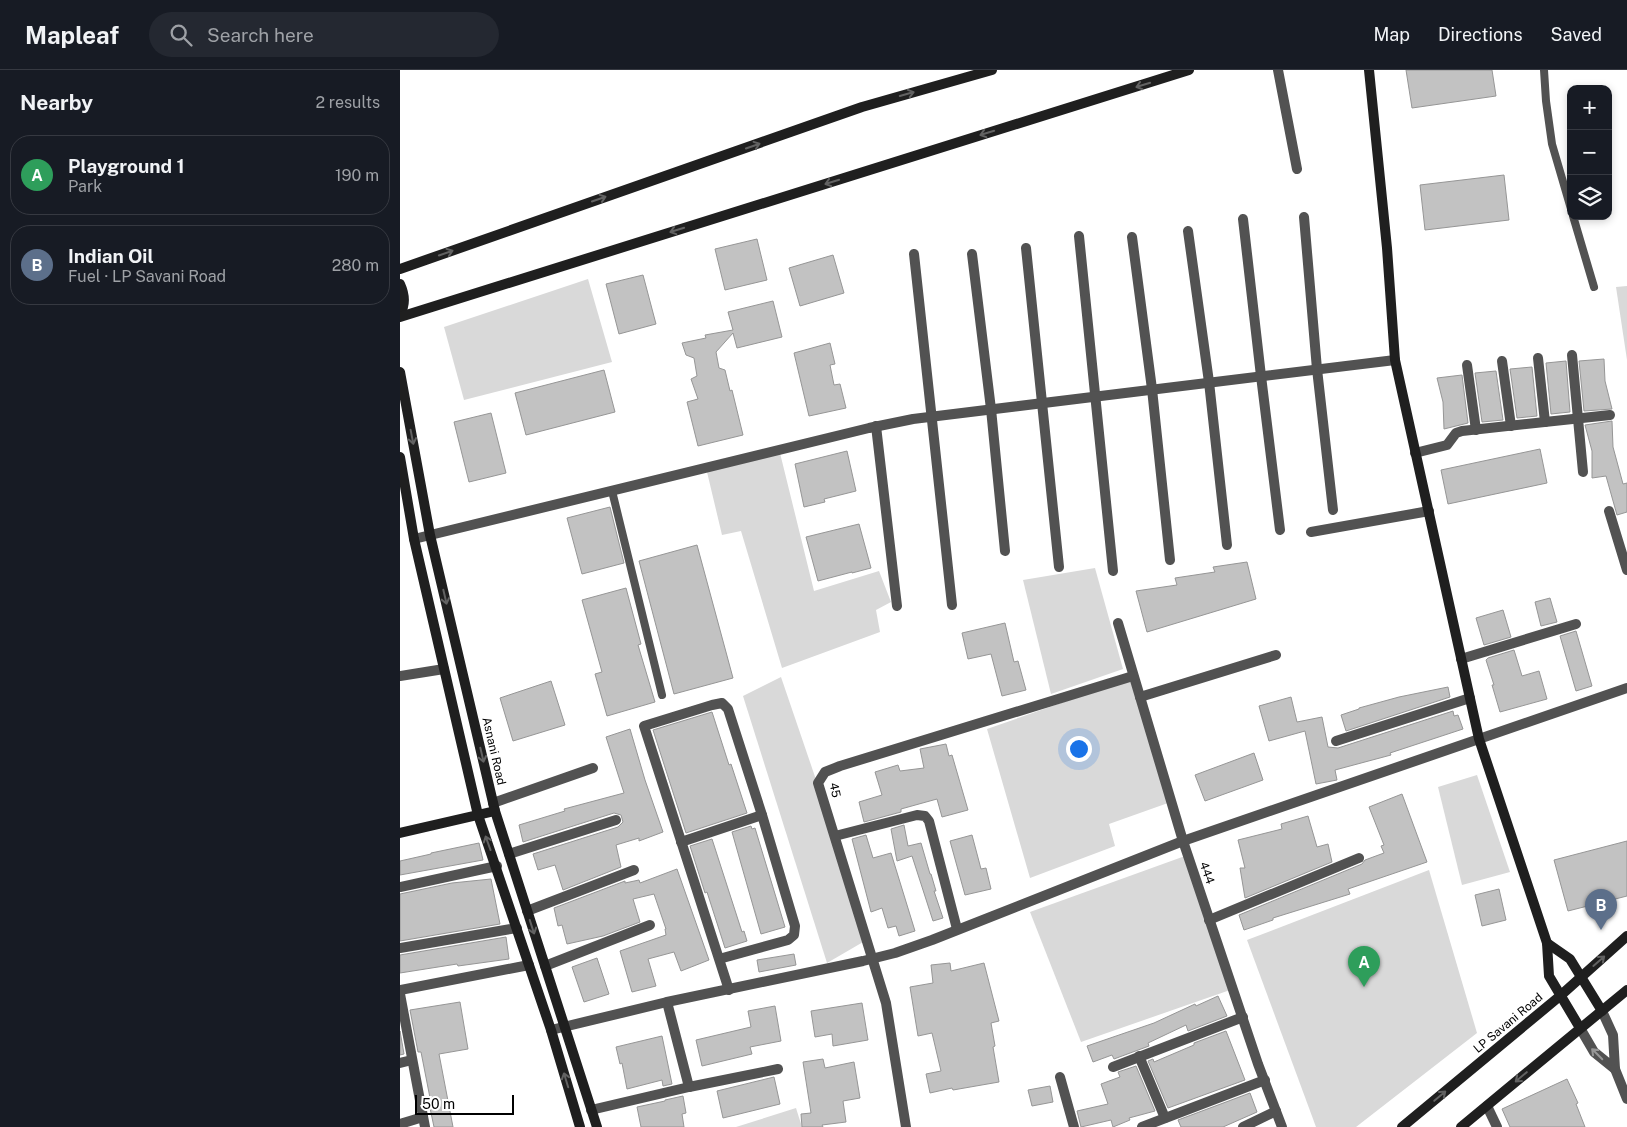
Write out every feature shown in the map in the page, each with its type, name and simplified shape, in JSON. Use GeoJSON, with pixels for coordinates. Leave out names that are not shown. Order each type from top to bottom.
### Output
{"type":"FeatureCollection","features":[{"type":"Feature","properties":{"kind":"street"},"geometry":{"type":"LineString","coordinates":[[400,269],[862,107],[992,70]]}},
{"type":"Feature","properties":{"kind":"street"},"geometry":{"type":"LineString","coordinates":[[400,315],[1189,70]]}},
{"type":"Feature","properties":{"kind":"street"},"geometry":{"type":"LineString","coordinates":[[1278,70],[1297,169]]}},
{"type":"Feature","properties":{"kind":"street"},"geometry":{"type":"LineString","coordinates":[[1370,70],[1395,360],[1479,739],[1547,943],[1549,976],[1594,1052],[1614,1069]]}},
{"type":"Feature","properties":{"kind":"street"},"geometry":{"type":"LineString","coordinates":[[1304,217],[1317,369],[1333,510]]}},
{"type":"Feature","properties":{"kind":"street"},"geometry":{"type":"LineString","coordinates":[[1243,219],[1260,376],[1280,530]]}},
{"type":"Feature","properties":{"kind":"street"},"geometry":{"type":"LineString","coordinates":[[1188,231],[1209,382],[1227,545]]}},
{"type":"Feature","properties":{"kind":"street"},"geometry":{"type":"LineString","coordinates":[[1078,236],[1113,570]]}},
{"type":"Feature","properties":{"kind":"street"},"geometry":{"type":"LineString","coordinates":[[1132,237],[1152,389],[1170,560]]}},
{"type":"Feature","properties":{"kind":"street"},"geometry":{"type":"LineString","coordinates":[[1026,248],[1059,566]]}},
{"type":"Feature","properties":{"kind":"street"},"geometry":{"type":"LineString","coordinates":[[914,254],[952,605]]}},
{"type":"Feature","properties":{"kind":"street"},"geometry":{"type":"LineString","coordinates":[[972,254],[991,409],[1005,551]]}},
{"type":"Feature","properties":{"kind":"street"},"geometry":{"type":"LineString","coordinates":[[400,284],[404,292],[404,301],[400,315]]}},
{"type":"Feature","properties":{"kind":"street"},"geometry":{"type":"LineString","coordinates":[[1572,355],[1583,472]]}},
{"type":"Feature","properties":{"kind":"street"},"geometry":{"type":"LineString","coordinates":[[1538,358],[1545,422]]}},
{"type":"Feature","properties":{"kind":"street"},"geometry":{"type":"LineString","coordinates":[[414,539],[876,426],[991,409],[1395,360]]}},
{"type":"Feature","properties":{"kind":"street"},"geometry":{"type":"LineString","coordinates":[[1502,361],[1512,426]]}},
{"type":"Feature","properties":{"kind":"street"},"geometry":{"type":"LineString","coordinates":[[1467,365],[1476,430]]}},
{"type":"Feature","properties":{"kind":"street","name":"Asnani Road"},"geometry":{"type":"LineString","coordinates":[[400,372],[430,535],[494,807],[597,1127]]}},
{"type":"Feature","properties":{"kind":"street"},"geometry":{"type":"LineString","coordinates":[[1415,453],[1447,445],[1456,433],[1610,415]]}},
{"type":"Feature","properties":{"kind":"street"},"geometry":{"type":"LineString","coordinates":[[876,426],[896,606]]}},
{"type":"Feature","properties":{"kind":"street"},"geometry":{"type":"LineString","coordinates":[[400,457],[414,539],[478,814],[551,1030],[580,1127]]}},
{"type":"Feature","properties":{"kind":"street"},"geometry":{"type":"LineString","coordinates":[[1311,532],[1428,511]]}},
{"type":"Feature","properties":{"kind":"street"},"geometry":{"type":"LineString","coordinates":[[1609,511],[1627,570]]}},
{"type":"Feature","properties":{"kind":"street","name":"444"},"geometry":{"type":"LineString","coordinates":[[1118,623],[1183,841],[1264,1080],[1282,1127]]}},
{"type":"Feature","properties":{"kind":"street"},"geometry":{"type":"LineString","coordinates":[[1461,659],[1576,624]]}},
{"type":"Feature","properties":{"kind":"street"},"geometry":{"type":"LineString","coordinates":[[1140,697],[1276,655]]}},
{"type":"Feature","properties":{"kind":"street"},"geometry":{"type":"LineString","coordinates":[[400,676],[444,669]]}},
{"type":"Feature","properties":{"kind":"street","name":"45"},"geometry":{"type":"LineString","coordinates":[[906,1127],[886,1003],[818,782],[825,772],[840,766],[1133,676]]}},
{"type":"Feature","properties":{"kind":"street"},"geometry":{"type":"LineString","coordinates":[[551,1030],[667,1002],[895,953],[1183,841],[1627,688]]}},
{"type":"Feature","properties":{"kind":"street"},"geometry":{"type":"LineString","coordinates":[[1336,741],[1470,698]]}},
{"type":"Feature","properties":{"kind":"street"},"geometry":{"type":"LineString","coordinates":[[719,958],[788,940],[794,935],[795,926],[728,709],[722,703],[644,726],[729,990]]}},
{"type":"Feature","properties":{"kind":"street"},"geometry":{"type":"LineString","coordinates":[[400,833],[478,814],[593,768]]}},
{"type":"Feature","properties":{"kind":"street"},"geometry":{"type":"LineString","coordinates":[[681,842],[762,815]]}},
{"type":"Feature","properties":{"kind":"street"},"geometry":{"type":"LineString","coordinates":[[835,836],[917,815],[924,816],[929,821],[957,930]]}},
{"type":"Feature","properties":{"kind":"street"},"geometry":{"type":"LineString","coordinates":[[509,854],[616,820]]}},
{"type":"Feature","properties":{"kind":"street"},"geometry":{"type":"LineString","coordinates":[[1210,920],[1359,858]]}},
{"type":"Feature","properties":{"kind":"street"},"geometry":{"type":"LineString","coordinates":[[400,888],[497,866]]}},
{"type":"Feature","properties":{"kind":"street"},"geometry":{"type":"LineString","coordinates":[[527,911],[634,870]]}},
{"type":"Feature","properties":{"kind":"street"},"geometry":{"type":"LineString","coordinates":[[545,966],[650,925]]}},
{"type":"Feature","properties":{"kind":"street"},"geometry":{"type":"LineString","coordinates":[[400,948],[517,928]]}},
{"type":"Feature","properties":{"kind":"street","name":"LP Savani Road"},"geometry":{"type":"LineString","coordinates":[[1402,1127],[1560,996],[1627,936]]}},
{"type":"Feature","properties":{"kind":"street"},"geometry":{"type":"LineString","coordinates":[[1547,943],[1570,958],[1602,1010],[1613,1036],[1614,1069],[1627,1099]]}},
{"type":"Feature","properties":{"kind":"street"},"geometry":{"type":"LineString","coordinates":[[400,990],[529,965]]}},
{"type":"Feature","properties":{"kind":"street"},"geometry":{"type":"LineString","coordinates":[[1461,1127],[1627,990]]}},
{"type":"Feature","properties":{"kind":"street"},"geometry":{"type":"LineString","coordinates":[[400,994],[424,1122],[400,1124]]}},
{"type":"Feature","properties":{"kind":"street"},"geometry":{"type":"LineString","coordinates":[[667,1002],[689,1087]]}},
{"type":"Feature","properties":{"kind":"street"},"geometry":{"type":"LineString","coordinates":[[1113,1067],[1243,1017]]}},
{"type":"Feature","properties":{"kind":"street"},"geometry":{"type":"LineString","coordinates":[[1139,1056],[1165,1118]]}},
{"type":"Feature","properties":{"kind":"street"},"geometry":{"type":"LineString","coordinates":[[400,1063],[412,1060]]}},
{"type":"Feature","properties":{"kind":"street"},"geometry":{"type":"LineString","coordinates":[[591,1110],[778,1069]]}},
{"type":"Feature","properties":{"kind":"street"},"geometry":{"type":"LineString","coordinates":[[1060,1077],[1074,1127]]}},
{"type":"Feature","properties":{"kind":"street"},"geometry":{"type":"LineString","coordinates":[[1142,1127],[1264,1080]]}},
{"type":"Feature","properties":{"kind":"street"},"geometry":{"type":"LineString","coordinates":[[1487,1106],[1496,1127]]}},
{"type":"Feature","properties":{"kind":"street"},"geometry":{"type":"LineString","coordinates":[[1242,1127],[1276,1112]]}},
{"type":"Feature","properties":{"kind":"lane"},"geometry":{"type":"LineString","coordinates":[[1544,70],[1552,144],[1567,195]]}},
{"type":"Feature","properties":{"kind":"lane"},"geometry":{"type":"LineString","coordinates":[[1574,220],[1594,287]]}},
{"type":"Feature","properties":{"kind":"lane"},"geometry":{"type":"LineString","coordinates":[[612,491],[662,695]]}},
{"type":"Feature","properties":{"kind":"shaded area"},"geometry":{"type":"Polygon","coordinates":[[[588,279],[612,362],[464,400],[444,327],[588,279]]]}},
{"type":"Feature","properties":{"kind":"shaded area"},"geometry":{"type":"Polygon","coordinates":[[[1627,286],[1627,360],[1616,287],[1627,286]]]}},
{"type":"Feature","properties":{"kind":"shaded area"},"geometry":{"type":"Polygon","coordinates":[[[780,453],[814,591],[879,571],[891,602],[876,610],[880,632],[782,668],[741,531],[722,535],[707,472],[780,453]]]}},
{"type":"Feature","properties":{"kind":"shaded area"},"geometry":{"type":"Polygon","coordinates":[[[1095,568],[1123,669],[1051,694],[1023,580],[1095,568]]]}},
{"type":"Feature","properties":{"kind":"shaded area"},"geometry":{"type":"Polygon","coordinates":[[[781,677],[870,938],[827,963],[743,696],[781,677]]]}},
{"type":"Feature","properties":{"kind":"shaded area"},"geometry":{"type":"Polygon","coordinates":[[[1130,679],[1168,803],[1109,824],[1115,846],[1030,878],[987,729],[1130,679]]]}},
{"type":"Feature","properties":{"kind":"shaded area"},"geometry":{"type":"Polygon","coordinates":[[[1477,775],[1510,872],[1462,885],[1438,787],[1477,775]]]}},
{"type":"Feature","properties":{"kind":"shaded area"},"geometry":{"type":"Polygon","coordinates":[[[1185,856],[1233,989],[1081,1042],[1030,912],[1185,856]]]}},
{"type":"Feature","properties":{"kind":"shaded area"},"geometry":{"type":"Polygon","coordinates":[[[1429,870],[1477,1033],[1356,1127],[1316,1127],[1247,940],[1429,870]]]}},
{"type":"Feature","properties":{"kind":"shaded area"},"geometry":{"type":"Polygon","coordinates":[[[796,1108],[802,1127],[736,1127],[796,1108]]]}},
{"type":"Feature","properties":{"kind":"building"},"geometry":{"type":"Polygon","coordinates":[[[1406,70],[1492,70],[1496,96],[1412,108],[1406,70]]]}},
{"type":"Feature","properties":{"kind":"building"},"geometry":{"type":"Polygon","coordinates":[[[1504,175],[1509,220],[1425,230],[1420,185],[1504,175]]]}},
{"type":"Feature","properties":{"kind":"building"},"geometry":{"type":"Polygon","coordinates":[[[757,239],[767,280],[725,290],[715,249],[757,239]]]}},
{"type":"Feature","properties":{"kind":"building"},"geometry":{"type":"Polygon","coordinates":[[[833,255],[844,293],[800,306],[789,268],[833,255]]]}},
{"type":"Feature","properties":{"kind":"building"},"geometry":{"type":"Polygon","coordinates":[[[643,275],[656,324],[619,334],[606,284],[643,275]]]}},
{"type":"Feature","properties":{"kind":"building"},"geometry":{"type":"Polygon","coordinates":[[[773,301],[782,337],[737,348],[733,333],[716,352],[719,368],[725,370],[730,391],[732,390],[743,435],[698,446],[687,402],[698,399],[691,379],[697,376],[694,358],[686,355],[682,343],[706,338],[705,335],[733,330],[728,312],[773,301]]]}},
{"type":"Feature","properties":{"kind":"building"},"geometry":{"type":"Polygon","coordinates":[[[830,343],[835,364],[830,365],[834,385],[840,384],[846,408],[809,416],[794,353],[830,343]]]}},
{"type":"Feature","properties":{"kind":"building"},"geometry":{"type":"Polygon","coordinates":[[[1604,359],[1605,381],[1612,409],[1584,411],[1579,361],[1604,359]]]}},
{"type":"Feature","properties":{"kind":"building"},"geometry":{"type":"Polygon","coordinates":[[[1566,361],[1570,412],[1551,414],[1546,363],[1566,361]]]}},
{"type":"Feature","properties":{"kind":"building"},"geometry":{"type":"Polygon","coordinates":[[[1532,367],[1537,416],[1517,418],[1510,369],[1532,367]]]}},
{"type":"Feature","properties":{"kind":"building"},"geometry":{"type":"Polygon","coordinates":[[[604,370],[615,412],[526,435],[515,393],[604,370]]]}},
{"type":"Feature","properties":{"kind":"building"},"geometry":{"type":"Polygon","coordinates":[[[1496,371],[1503,420],[1482,422],[1475,373],[1496,371]]]}},
{"type":"Feature","properties":{"kind":"building"},"geometry":{"type":"Polygon","coordinates":[[[1462,375],[1468,423],[1444,429],[1443,402],[1437,378],[1462,375]]]}},
{"type":"Feature","properties":{"kind":"building"},"geometry":{"type":"Polygon","coordinates":[[[491,413],[506,473],[469,482],[454,422],[491,413]]]}},
{"type":"Feature","properties":{"kind":"building"},"geometry":{"type":"Polygon","coordinates":[[[1612,421],[1613,447],[1623,484],[1627,483],[1627,512],[1617,515],[1606,476],[1592,478],[1592,451],[1585,425],[1612,421]]]}},
{"type":"Feature","properties":{"kind":"building"},"geometry":{"type":"Polygon","coordinates":[[[1540,449],[1547,483],[1448,504],[1441,470],[1540,449]]]}},
{"type":"Feature","properties":{"kind":"building"},"geometry":{"type":"Polygon","coordinates":[[[847,451],[856,491],[824,499],[825,502],[804,507],[795,464],[847,451]]]}},
{"type":"Feature","properties":{"kind":"building"},"geometry":{"type":"Polygon","coordinates":[[[610,507],[624,563],[582,574],[567,518],[610,507]]]}},
{"type":"Feature","properties":{"kind":"building"},"geometry":{"type":"Polygon","coordinates":[[[859,524],[871,568],[818,581],[806,537],[859,524]]]}},
{"type":"Feature","properties":{"kind":"building"},"geometry":{"type":"Polygon","coordinates":[[[697,545],[733,678],[674,694],[639,561],[697,545]]]}},
{"type":"Feature","properties":{"kind":"building"},"geometry":{"type":"Polygon","coordinates":[[[1247,562],[1256,599],[1147,632],[1136,591],[1177,585],[1175,578],[1215,572],[1213,567],[1247,562]]]}},
{"type":"Feature","properties":{"kind":"building"},"geometry":{"type":"Polygon","coordinates":[[[626,588],[641,644],[638,645],[655,702],[607,716],[595,674],[602,672],[582,600],[626,588]]]}},
{"type":"Feature","properties":{"kind":"building"},"geometry":{"type":"Polygon","coordinates":[[[1550,598],[1557,622],[1541,626],[1535,602],[1550,598]]]}},
{"type":"Feature","properties":{"kind":"building"},"geometry":{"type":"Polygon","coordinates":[[[1503,610],[1511,637],[1484,645],[1476,618],[1503,610]]]}},
{"type":"Feature","properties":{"kind":"building"},"geometry":{"type":"Polygon","coordinates":[[[1005,623],[1014,662],[1018,661],[1026,690],[1002,696],[991,654],[968,659],[962,633],[1005,623]]]}},
{"type":"Feature","properties":{"kind":"building"},"geometry":{"type":"Polygon","coordinates":[[[1576,631],[1592,686],[1576,691],[1560,636],[1576,631]]]}},
{"type":"Feature","properties":{"kind":"building"},"geometry":{"type":"Polygon","coordinates":[[[1514,650],[1522,676],[1539,671],[1547,699],[1500,712],[1486,660],[1514,650]]]}},
{"type":"Feature","properties":{"kind":"building"},"geometry":{"type":"Polygon","coordinates":[[[551,681],[565,725],[513,741],[500,698],[551,681]]]}},
{"type":"Feature","properties":{"kind":"building"},"geometry":{"type":"Polygon","coordinates":[[[1448,687],[1450,697],[1346,731],[1341,715],[1399,697],[1448,687]]]}},
{"type":"Feature","properties":{"kind":"building"},"geometry":{"type":"Polygon","coordinates":[[[1291,697],[1297,722],[1322,717],[1328,747],[1338,748],[1453,711],[1454,716],[1458,715],[1463,729],[1390,753],[1391,755],[1335,770],[1337,780],[1316,784],[1305,731],[1269,741],[1259,706],[1291,697]]]}},
{"type":"Feature","properties":{"kind":"building"},"geometry":{"type":"Polygon","coordinates":[[[712,712],[747,813],[686,833],[653,730],[712,712]]]}},
{"type":"Feature","properties":{"kind":"building"},"geometry":{"type":"Polygon","coordinates":[[[630,729],[663,832],[639,841],[639,838],[616,845],[621,867],[563,890],[555,865],[538,870],[533,854],[618,827],[623,822],[621,815],[614,813],[523,842],[519,825],[565,811],[564,809],[624,793],[606,737],[630,729]]]}},
{"type":"Feature","properties":{"kind":"building"},"geometry":{"type":"Polygon","coordinates":[[[946,744],[949,756],[952,755],[968,810],[942,817],[937,799],[901,809],[901,812],[864,822],[859,802],[882,795],[875,772],[898,765],[900,771],[924,768],[920,749],[946,744]]]}},
{"type":"Feature","properties":{"kind":"building"},"geometry":{"type":"Polygon","coordinates":[[[1254,753],[1263,780],[1205,801],[1195,775],[1254,753]]]}},
{"type":"Feature","properties":{"kind":"building"},"geometry":{"type":"Polygon","coordinates":[[[1402,794],[1427,862],[1348,889],[1350,894],[1273,918],[1273,920],[1244,930],[1239,915],[1384,853],[1381,846],[1384,845],[1369,807],[1402,794]]]}},
{"type":"Feature","properties":{"kind":"building"},"geometry":{"type":"Polygon","coordinates":[[[1308,816],[1317,847],[1328,844],[1332,862],[1245,898],[1240,868],[1245,868],[1238,840],[1282,829],[1281,824],[1308,816]]]}},
{"type":"Feature","properties":{"kind":"building"},"geometry":{"type":"Polygon","coordinates":[[[904,825],[908,846],[921,843],[943,918],[933,921],[912,856],[897,861],[891,829],[904,825]]]}},
{"type":"Feature","properties":{"kind":"building"},"geometry":{"type":"Polygon","coordinates":[[[751,826],[752,829],[755,828],[785,927],[761,934],[732,832],[751,826]]]}},
{"type":"Feature","properties":{"kind":"building"},"geometry":{"type":"Polygon","coordinates":[[[866,835],[873,858],[891,853],[915,931],[899,936],[896,926],[888,928],[882,908],[871,912],[852,839],[866,835]]]}},
{"type":"Feature","properties":{"kind":"building"},"geometry":{"type":"Polygon","coordinates":[[[972,835],[981,869],[986,868],[991,889],[965,895],[950,841],[972,835]]]}},
{"type":"Feature","properties":{"kind":"building"},"geometry":{"type":"Polygon","coordinates":[[[712,839],[742,932],[744,931],[747,941],[725,948],[690,846],[712,839]]]}},
{"type":"Feature","properties":{"kind":"building"},"geometry":{"type":"Polygon","coordinates":[[[1627,841],[1627,896],[1568,911],[1554,860],[1627,841]]]}},
{"type":"Feature","properties":{"kind":"building"},"geometry":{"type":"Polygon","coordinates":[[[479,843],[483,860],[400,875],[400,861],[479,843]]]}},
{"type":"Feature","properties":{"kind":"building"},"geometry":{"type":"Polygon","coordinates":[[[677,869],[709,960],[681,971],[674,952],[648,959],[656,986],[632,992],[620,951],[666,935],[666,929],[654,894],[633,899],[640,922],[603,936],[567,944],[562,925],[558,926],[554,908],[625,881],[625,883],[639,880],[640,883],[677,869]]]}},
{"type":"Feature","properties":{"kind":"building"},"geometry":{"type":"Polygon","coordinates":[[[491,879],[500,924],[400,941],[400,894],[452,883],[491,879]]]}},
{"type":"Feature","properties":{"kind":"building"},"geometry":{"type":"Polygon","coordinates":[[[1499,889],[1506,920],[1482,926],[1475,895],[1499,889]]]}},
{"type":"Feature","properties":{"kind":"building"},"geometry":{"type":"Polygon","coordinates":[[[506,937],[509,959],[458,966],[457,964],[400,973],[400,955],[506,937]]]}},
{"type":"Feature","properties":{"kind":"building"},"geometry":{"type":"Polygon","coordinates":[[[794,954],[796,965],[759,972],[757,960],[794,954]]]}},
{"type":"Feature","properties":{"kind":"building"},"geometry":{"type":"Polygon","coordinates":[[[597,958],[609,994],[584,1002],[572,967],[597,958]]]}},
{"type":"Feature","properties":{"kind":"building"},"geometry":{"type":"Polygon","coordinates":[[[950,963],[951,971],[984,963],[999,1021],[991,1023],[999,1082],[930,1093],[926,1074],[941,1071],[932,1033],[918,1036],[910,987],[933,983],[931,965],[950,963]]]}},
{"type":"Feature","properties":{"kind":"building"},"geometry":{"type":"Polygon","coordinates":[[[1218,996],[1227,1016],[1188,1031],[1186,1025],[1148,1043],[1149,1046],[1114,1059],[1112,1055],[1093,1062],[1087,1046],[1154,1023],[1195,1004],[1196,1006],[1218,996]]]}},
{"type":"Feature","properties":{"kind":"building"},"geometry":{"type":"Polygon","coordinates":[[[460,1002],[468,1049],[439,1054],[453,1127],[434,1127],[421,1052],[418,1052],[410,1010],[460,1002]]]}},
{"type":"Feature","properties":{"kind":"building"},"geometry":{"type":"Polygon","coordinates":[[[862,1003],[868,1040],[833,1046],[832,1034],[815,1037],[811,1011],[862,1003]]]}},
{"type":"Feature","properties":{"kind":"building"},"geometry":{"type":"Polygon","coordinates":[[[775,1006],[781,1041],[750,1047],[752,1054],[702,1066],[696,1040],[751,1027],[748,1011],[775,1006]]]}},
{"type":"Feature","properties":{"kind":"building"},"geometry":{"type":"Polygon","coordinates":[[[400,1031],[404,1054],[400,1055],[400,1031]]]}},
{"type":"Feature","properties":{"kind":"building"},"geometry":{"type":"Polygon","coordinates":[[[1226,1031],[1245,1080],[1168,1108],[1148,1061],[1153,1059],[1154,1062],[1194,1045],[1194,1043],[1226,1031]]]}},
{"type":"Feature","properties":{"kind":"building"},"geometry":{"type":"Polygon","coordinates":[[[662,1036],[672,1084],[663,1086],[662,1080],[627,1089],[622,1063],[620,1064],[616,1047],[662,1036]]]}},
{"type":"Feature","properties":{"kind":"building"},"geometry":{"type":"Polygon","coordinates":[[[823,1059],[825,1068],[854,1062],[860,1098],[843,1101],[846,1122],[822,1125],[823,1127],[802,1127],[801,1114],[811,1113],[803,1062],[823,1059]]]}},
{"type":"Feature","properties":{"kind":"building"},"geometry":{"type":"Polygon","coordinates":[[[1136,1066],[1155,1111],[1129,1118],[1130,1120],[1113,1127],[1111,1120],[1081,1127],[1077,1111],[1108,1104],[1101,1084],[1120,1077],[1118,1072],[1136,1066]]]}},
{"type":"Feature","properties":{"kind":"building"},"geometry":{"type":"Polygon","coordinates":[[[774,1077],[780,1104],[723,1118],[717,1091],[774,1077]]]}},
{"type":"Feature","properties":{"kind":"building"},"geometry":{"type":"Polygon","coordinates":[[[1567,1079],[1578,1103],[1576,1104],[1585,1127],[1510,1127],[1502,1109],[1567,1079]]]}},
{"type":"Feature","properties":{"kind":"building"},"geometry":{"type":"Polygon","coordinates":[[[1050,1086],[1053,1102],[1032,1106],[1028,1090],[1050,1086]]]}},
{"type":"Feature","properties":{"kind":"building"},"geometry":{"type":"Polygon","coordinates":[[[1250,1093],[1257,1112],[1223,1127],[1181,1127],[1178,1120],[1250,1093]]]}},
{"type":"Feature","properties":{"kind":"building"},"geometry":{"type":"Polygon","coordinates":[[[683,1096],[686,1113],[682,1114],[684,1127],[641,1127],[637,1107],[683,1096]]]}},
{"type":"Feature","properties":{"kind":"place","name":"Indian Oil"},"geometry":{"type":"Point","coordinates":[1601,930]}},
{"type":"Feature","properties":{"kind":"place","name":"Playground 1"},"geometry":{"type":"Point","coordinates":[1364,987]}}]}
